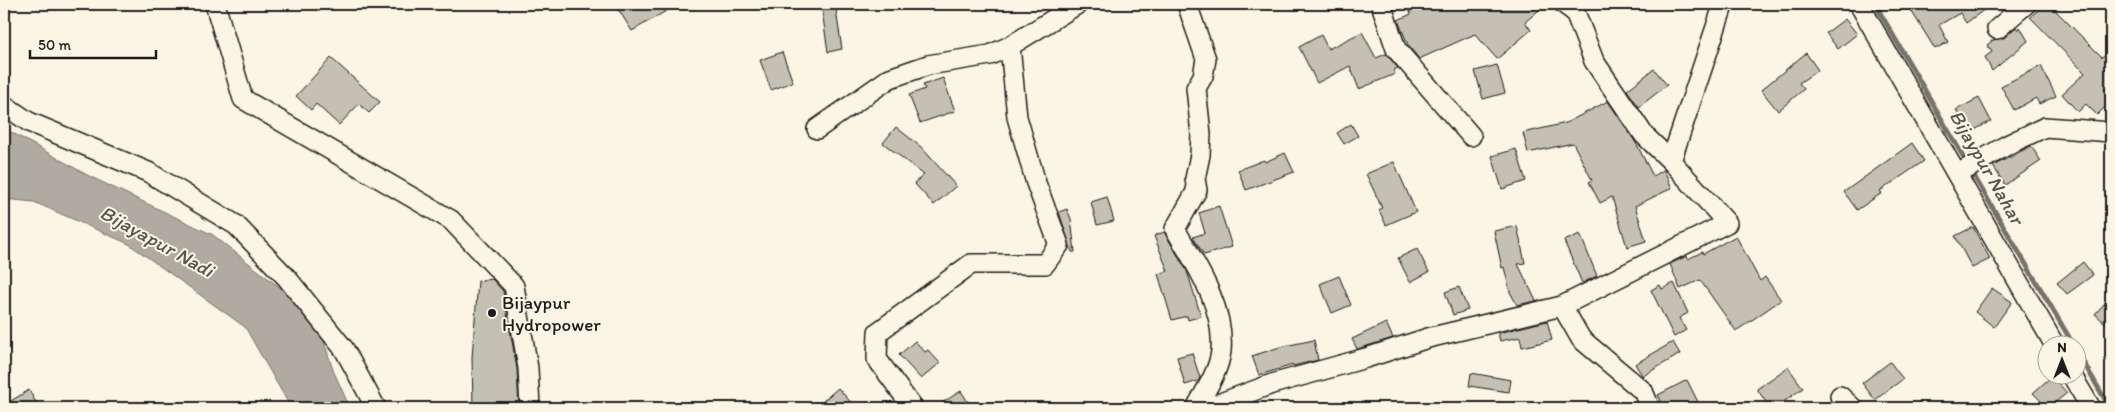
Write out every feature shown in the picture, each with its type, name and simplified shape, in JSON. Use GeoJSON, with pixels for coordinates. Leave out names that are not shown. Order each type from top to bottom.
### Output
{"type":"FeatureCollection","features":[{"type":"Feature","properties":{"kind":"street"},"geometry":{"type":"LineString","coordinates":[[215,4],[244,99],[451,220],[514,286],[528,368],[530,408]]}},
{"type":"Feature","properties":{"kind":"street"},"geometry":{"type":"LineString","coordinates":[[817,129],[890,78],[928,65],[990,55],[1010,46],[1078,4]]}},
{"type":"Feature","properties":{"kind":"street"},"geometry":{"type":"LineString","coordinates":[[1187,4],[1206,59],[1203,76],[1196,88],[1200,134],[1200,155],[1195,180],[1197,190],[1175,229],[1206,284],[1221,332],[1221,352],[1213,374],[1196,408]]}},
{"type":"Feature","properties":{"kind":"street"},"geometry":{"type":"LineString","coordinates":[[1381,4],[1396,49],[1471,136]]}},
{"type":"Feature","properties":{"kind":"street"},"geometry":{"type":"LineString","coordinates":[[1207,408],[1272,384],[1366,358],[1428,338],[1562,306],[1727,223],[1671,161],[1644,135],[1594,61],[1576,12],[1564,4]]}},
{"type":"Feature","properties":{"kind":"street"},"geometry":{"type":"LineString","coordinates":[[1671,161],[1723,6],[1722,4]]}},
{"type":"Feature","properties":{"kind":"street"},"geometry":{"type":"LineString","coordinates":[[1859,4],[1965,170],[2049,334]]}},
{"type":"Feature","properties":{"kind":"street"},"geometry":{"type":"LineString","coordinates":[[1997,29],[2026,4]]}},
{"type":"Feature","properties":{"kind":"street"},"geometry":{"type":"LineString","coordinates":[[913,408],[877,359],[878,332],[971,264],[1045,264],[1059,245],[1036,183],[1018,116],[1010,46]]}},
{"type":"Feature","properties":{"kind":"street"},"geometry":{"type":"LineString","coordinates":[[4,106],[29,122],[148,172],[236,225],[287,278],[344,349],[376,408]]}},
{"type":"Feature","properties":{"kind":"street"},"geometry":{"type":"LineString","coordinates":[[1965,170],[2007,145],[2045,127],[2111,132]]}},
{"type":"Feature","properties":{"kind":"street"},"geometry":{"type":"LineString","coordinates":[[1562,306],[1581,339],[1643,391],[1650,408]]}},
{"type":"Feature","properties":{"kind":"street"},"geometry":{"type":"LineString","coordinates":[[2077,384],[2090,408]]}},
{"type":"Feature","properties":{"kind":"water","name":"Bijayapur Nadi"},"geometry":{"type":"Polygon","coordinates":[[[4,128],[89,176],[213,235],[316,316],[333,370],[350,408],[291,408],[245,327],[129,244],[34,202],[4,199],[4,128]]]}},
{"type":"Feature","properties":{"kind":"building"},"geometry":{"type":"Polygon","coordinates":[[[615,4],[678,4],[632,31],[615,4]]]}},
{"type":"Feature","properties":{"kind":"building"},"geometry":{"type":"Polygon","coordinates":[[[821,4],[835,4],[842,49],[828,52],[821,4]]]}},
{"type":"Feature","properties":{"kind":"building"},"geometry":{"type":"Polygon","coordinates":[[[1406,4],[1546,4],[1525,22],[1531,30],[1497,59],[1475,34],[1419,59],[1408,45],[1398,20],[1411,14],[1406,4]]]}},
{"type":"Feature","properties":{"kind":"building"},"geometry":{"type":"Polygon","coordinates":[[[1907,4],[1992,4],[1966,23],[1960,13],[1939,25],[1948,42],[1935,49],[1907,4]]]}},
{"type":"Feature","properties":{"kind":"building"},"geometry":{"type":"Polygon","coordinates":[[[2045,4],[2049,4],[2102,57],[2111,49],[2111,82],[2104,88],[2111,96],[2111,101],[2097,115],[2086,104],[2078,112],[2062,94],[2085,73],[2030,17],[2045,4]]]}},
{"type":"Feature","properties":{"kind":"building"},"geometry":{"type":"Polygon","coordinates":[[[1845,19],[1857,34],[1838,49],[1826,33],[1845,19]]]}},
{"type":"Feature","properties":{"kind":"building"},"geometry":{"type":"Polygon","coordinates":[[[2016,27],[2018,30],[2020,27],[2028,41],[1992,71],[1985,57],[1992,52],[1987,45],[1993,40],[2004,38],[2016,27]]]}},
{"type":"Feature","properties":{"kind":"building"},"geometry":{"type":"Polygon","coordinates":[[[1362,32],[1376,58],[1386,54],[1398,68],[1394,70],[1395,74],[1359,89],[1350,66],[1317,83],[1299,47],[1321,35],[1328,49],[1362,32]]]}},
{"type":"Feature","properties":{"kind":"building"},"geometry":{"type":"Polygon","coordinates":[[[782,52],[793,82],[771,90],[760,60],[782,52]]]}},
{"type":"Feature","properties":{"kind":"building"},"geometry":{"type":"Polygon","coordinates":[[[1806,53],[1818,70],[1799,83],[1804,89],[1778,111],[1761,90],[1806,53]]]}},
{"type":"Feature","properties":{"kind":"building"},"geometry":{"type":"Polygon","coordinates":[[[331,58],[380,102],[369,113],[359,104],[339,125],[316,104],[311,110],[296,96],[331,58]]]}},
{"type":"Feature","properties":{"kind":"building"},"geometry":{"type":"Polygon","coordinates":[[[1497,65],[1505,93],[1483,99],[1475,71],[1497,65]]]}},
{"type":"Feature","properties":{"kind":"building"},"geometry":{"type":"Polygon","coordinates":[[[2041,66],[2056,96],[2039,104],[2036,98],[2014,110],[2001,86],[2041,66]]]}},
{"type":"Feature","properties":{"kind":"building"},"geometry":{"type":"Polygon","coordinates":[[[1654,69],[1667,85],[1639,107],[1627,90],[1654,69]]]}},
{"type":"Feature","properties":{"kind":"building"},"geometry":{"type":"Polygon","coordinates":[[[943,78],[955,111],[920,123],[909,95],[925,89],[923,85],[943,78]]]}},
{"type":"Feature","properties":{"kind":"building"},"geometry":{"type":"Polygon","coordinates":[[[1979,98],[1991,121],[1969,133],[1956,110],[1979,98]]]}},
{"type":"Feature","properties":{"kind":"building"},"geometry":{"type":"Polygon","coordinates":[[[1608,101],[1636,143],[1653,176],[1664,170],[1672,188],[1635,206],[1646,241],[1627,247],[1612,197],[1600,203],[1589,182],[1592,180],[1573,143],[1528,153],[1523,133],[1566,123],[1608,101]]]}},
{"type":"Feature","properties":{"kind":"building"},"geometry":{"type":"Polygon","coordinates":[[[1351,124],[1358,136],[1344,144],[1337,133],[1351,124]]]}},
{"type":"Feature","properties":{"kind":"building"},"geometry":{"type":"Polygon","coordinates":[[[896,127],[921,147],[956,186],[934,205],[914,183],[924,175],[883,143],[896,127]]]}},
{"type":"Feature","properties":{"kind":"building"},"geometry":{"type":"Polygon","coordinates":[[[1912,143],[1924,161],[1880,191],[1882,193],[1857,210],[1844,192],[1912,143]]]}},
{"type":"Feature","properties":{"kind":"building"},"geometry":{"type":"Polygon","coordinates":[[[2031,146],[2041,161],[2005,185],[1993,166],[2031,146]]]}},
{"type":"Feature","properties":{"kind":"building"},"geometry":{"type":"Polygon","coordinates":[[[1516,149],[1526,181],[1502,189],[1492,156],[1516,149]]]}},
{"type":"Feature","properties":{"kind":"building"},"geometry":{"type":"Polygon","coordinates":[[[1285,153],[1294,172],[1246,190],[1238,170],[1264,160],[1265,162],[1285,153]]]}},
{"type":"Feature","properties":{"kind":"building"},"geometry":{"type":"Polygon","coordinates":[[[1394,162],[1416,212],[1386,225],[1379,210],[1382,208],[1366,174],[1394,162]]]}},
{"type":"Feature","properties":{"kind":"building"},"geometry":{"type":"Polygon","coordinates":[[[1107,197],[1114,221],[1097,225],[1091,202],[1107,197]]]}},
{"type":"Feature","properties":{"kind":"building"},"geometry":{"type":"Polygon","coordinates":[[[1219,206],[1232,247],[1204,255],[1193,237],[1205,233],[1199,213],[1219,206]]]}},
{"type":"Feature","properties":{"kind":"building"},"geometry":{"type":"Polygon","coordinates":[[[1067,209],[1071,219],[1075,252],[1072,252],[1059,212],[1067,209]]]}},
{"type":"Feature","properties":{"kind":"building"},"geometry":{"type":"Polygon","coordinates":[[[1517,226],[1525,263],[1518,264],[1536,301],[1517,305],[1510,292],[1504,267],[1502,268],[1494,231],[1517,226]]]}},
{"type":"Feature","properties":{"kind":"building"},"geometry":{"type":"Polygon","coordinates":[[[1973,227],[1990,259],[1972,268],[1955,236],[1973,227]]]}},
{"type":"Feature","properties":{"kind":"building"},"geometry":{"type":"Polygon","coordinates":[[[1164,232],[1187,271],[1201,316],[1188,320],[1187,316],[1172,320],[1158,274],[1168,271],[1154,236],[1164,232]]]}},
{"type":"Feature","properties":{"kind":"building"},"geometry":{"type":"Polygon","coordinates":[[[1580,234],[1597,276],[1582,283],[1564,241],[1580,234]]]}},
{"type":"Feature","properties":{"kind":"building"},"geometry":{"type":"Polygon","coordinates":[[[1736,236],[1760,281],[1765,277],[1781,300],[1736,331],[1700,280],[1680,289],[1670,264],[1687,256],[1688,259],[1702,252],[1703,254],[1736,236]]]}},
{"type":"Feature","properties":{"kind":"building"},"geometry":{"type":"Polygon","coordinates":[[[1417,249],[1429,272],[1410,282],[1398,258],[1417,249]]]}},
{"type":"Feature","properties":{"kind":"building"},"geometry":{"type":"Polygon","coordinates":[[[2083,262],[2093,275],[2067,294],[2057,283],[2083,262]]]}},
{"type":"Feature","properties":{"kind":"building"},"geometry":{"type":"Polygon","coordinates":[[[1339,276],[1351,305],[1332,313],[1320,284],[1339,276]]]}},
{"type":"Feature","properties":{"kind":"building","name":"Bijaypur Hydropower"},"geometry":{"type":"Polygon","coordinates":[[[492,279],[503,291],[517,369],[519,408],[473,408],[472,357],[478,281],[492,279]]]}},
{"type":"Feature","properties":{"kind":"building"},"geometry":{"type":"Polygon","coordinates":[[[1674,283],[1688,313],[1679,318],[1686,330],[1674,337],[1651,290],[1660,285],[1662,289],[1674,283]]]}},
{"type":"Feature","properties":{"kind":"building"},"geometry":{"type":"Polygon","coordinates":[[[1459,287],[1468,310],[1453,315],[1445,292],[1459,287]]]}},
{"type":"Feature","properties":{"kind":"building"},"geometry":{"type":"Polygon","coordinates":[[[1992,288],[2012,302],[1994,327],[1975,312],[1992,288]]]}},
{"type":"Feature","properties":{"kind":"building"},"geometry":{"type":"Polygon","coordinates":[[[2104,304],[2111,310],[2111,328],[2095,314],[2104,304]]]}},
{"type":"Feature","properties":{"kind":"building"},"geometry":{"type":"Polygon","coordinates":[[[1547,321],[1552,340],[1522,347],[1520,337],[1500,341],[1498,333],[1547,321]]]}},
{"type":"Feature","properties":{"kind":"building"},"geometry":{"type":"Polygon","coordinates":[[[1386,323],[1393,338],[1357,349],[1352,339],[1386,323]]]}},
{"type":"Feature","properties":{"kind":"building"},"geometry":{"type":"Polygon","coordinates":[[[1314,340],[1318,360],[1259,375],[1252,356],[1280,347],[1314,340]]]}},
{"type":"Feature","properties":{"kind":"building"},"geometry":{"type":"Polygon","coordinates":[[[915,341],[925,352],[928,350],[940,363],[921,379],[899,355],[915,341]]]}},
{"type":"Feature","properties":{"kind":"building"},"geometry":{"type":"Polygon","coordinates":[[[1673,342],[1680,354],[1643,376],[1635,364],[1673,342]]]}},
{"type":"Feature","properties":{"kind":"building"},"geometry":{"type":"Polygon","coordinates":[[[1192,353],[1200,378],[1198,381],[1185,385],[1177,357],[1192,353]]]}},
{"type":"Feature","properties":{"kind":"building"},"geometry":{"type":"Polygon","coordinates":[[[1890,362],[1903,379],[1875,400],[1862,383],[1890,362]]]}},
{"type":"Feature","properties":{"kind":"building"},"geometry":{"type":"Polygon","coordinates":[[[1788,367],[1803,388],[1775,408],[1770,408],[1757,389],[1788,367]]]}},
{"type":"Feature","properties":{"kind":"building"},"geometry":{"type":"Polygon","coordinates":[[[1471,373],[1511,380],[1509,392],[1469,386],[1471,373]]]}},
{"type":"Feature","properties":{"kind":"building"},"geometry":{"type":"Polygon","coordinates":[[[1687,380],[1698,402],[1684,408],[1665,408],[1658,395],[1687,380]]]}},
{"type":"Feature","properties":{"kind":"building"},"geometry":{"type":"Polygon","coordinates":[[[2043,384],[2059,384],[2067,393],[2048,408],[2033,393],[2043,384]]]}},
{"type":"Feature","properties":{"kind":"building"},"geometry":{"type":"Polygon","coordinates":[[[838,388],[856,408],[815,408],[838,388]]]}},
{"type":"Feature","properties":{"kind":"building"},"geometry":{"type":"Polygon","coordinates":[[[29,390],[39,408],[4,408],[4,405],[29,390]]]}},
{"type":"Feature","properties":{"kind":"building"},"geometry":{"type":"Polygon","coordinates":[[[961,391],[968,402],[958,408],[934,408],[961,391]]]}},
{"type":"Feature","properties":{"kind":"waterway","name":"Bijaypur Nahar"},"geometry":{"type":"LineString","coordinates":[[1875,4],[1967,163]]}},
{"type":"Feature","properties":{"kind":"waterway","name":"Bijaypur Nahar"},"geometry":{"type":"LineString","coordinates":[[1971,171],[2067,334]]}},
{"type":"Feature","properties":{"kind":"waterway","name":"Bijaypur Nahar"},"geometry":{"type":"LineString","coordinates":[[2088,370],[2110,408]]}},
{"type":"Feature","properties":{"kind":"place","name":"Bijaypur Hydropower"},"geometry":{"type":"Point","coordinates":[492,313]}}]}
